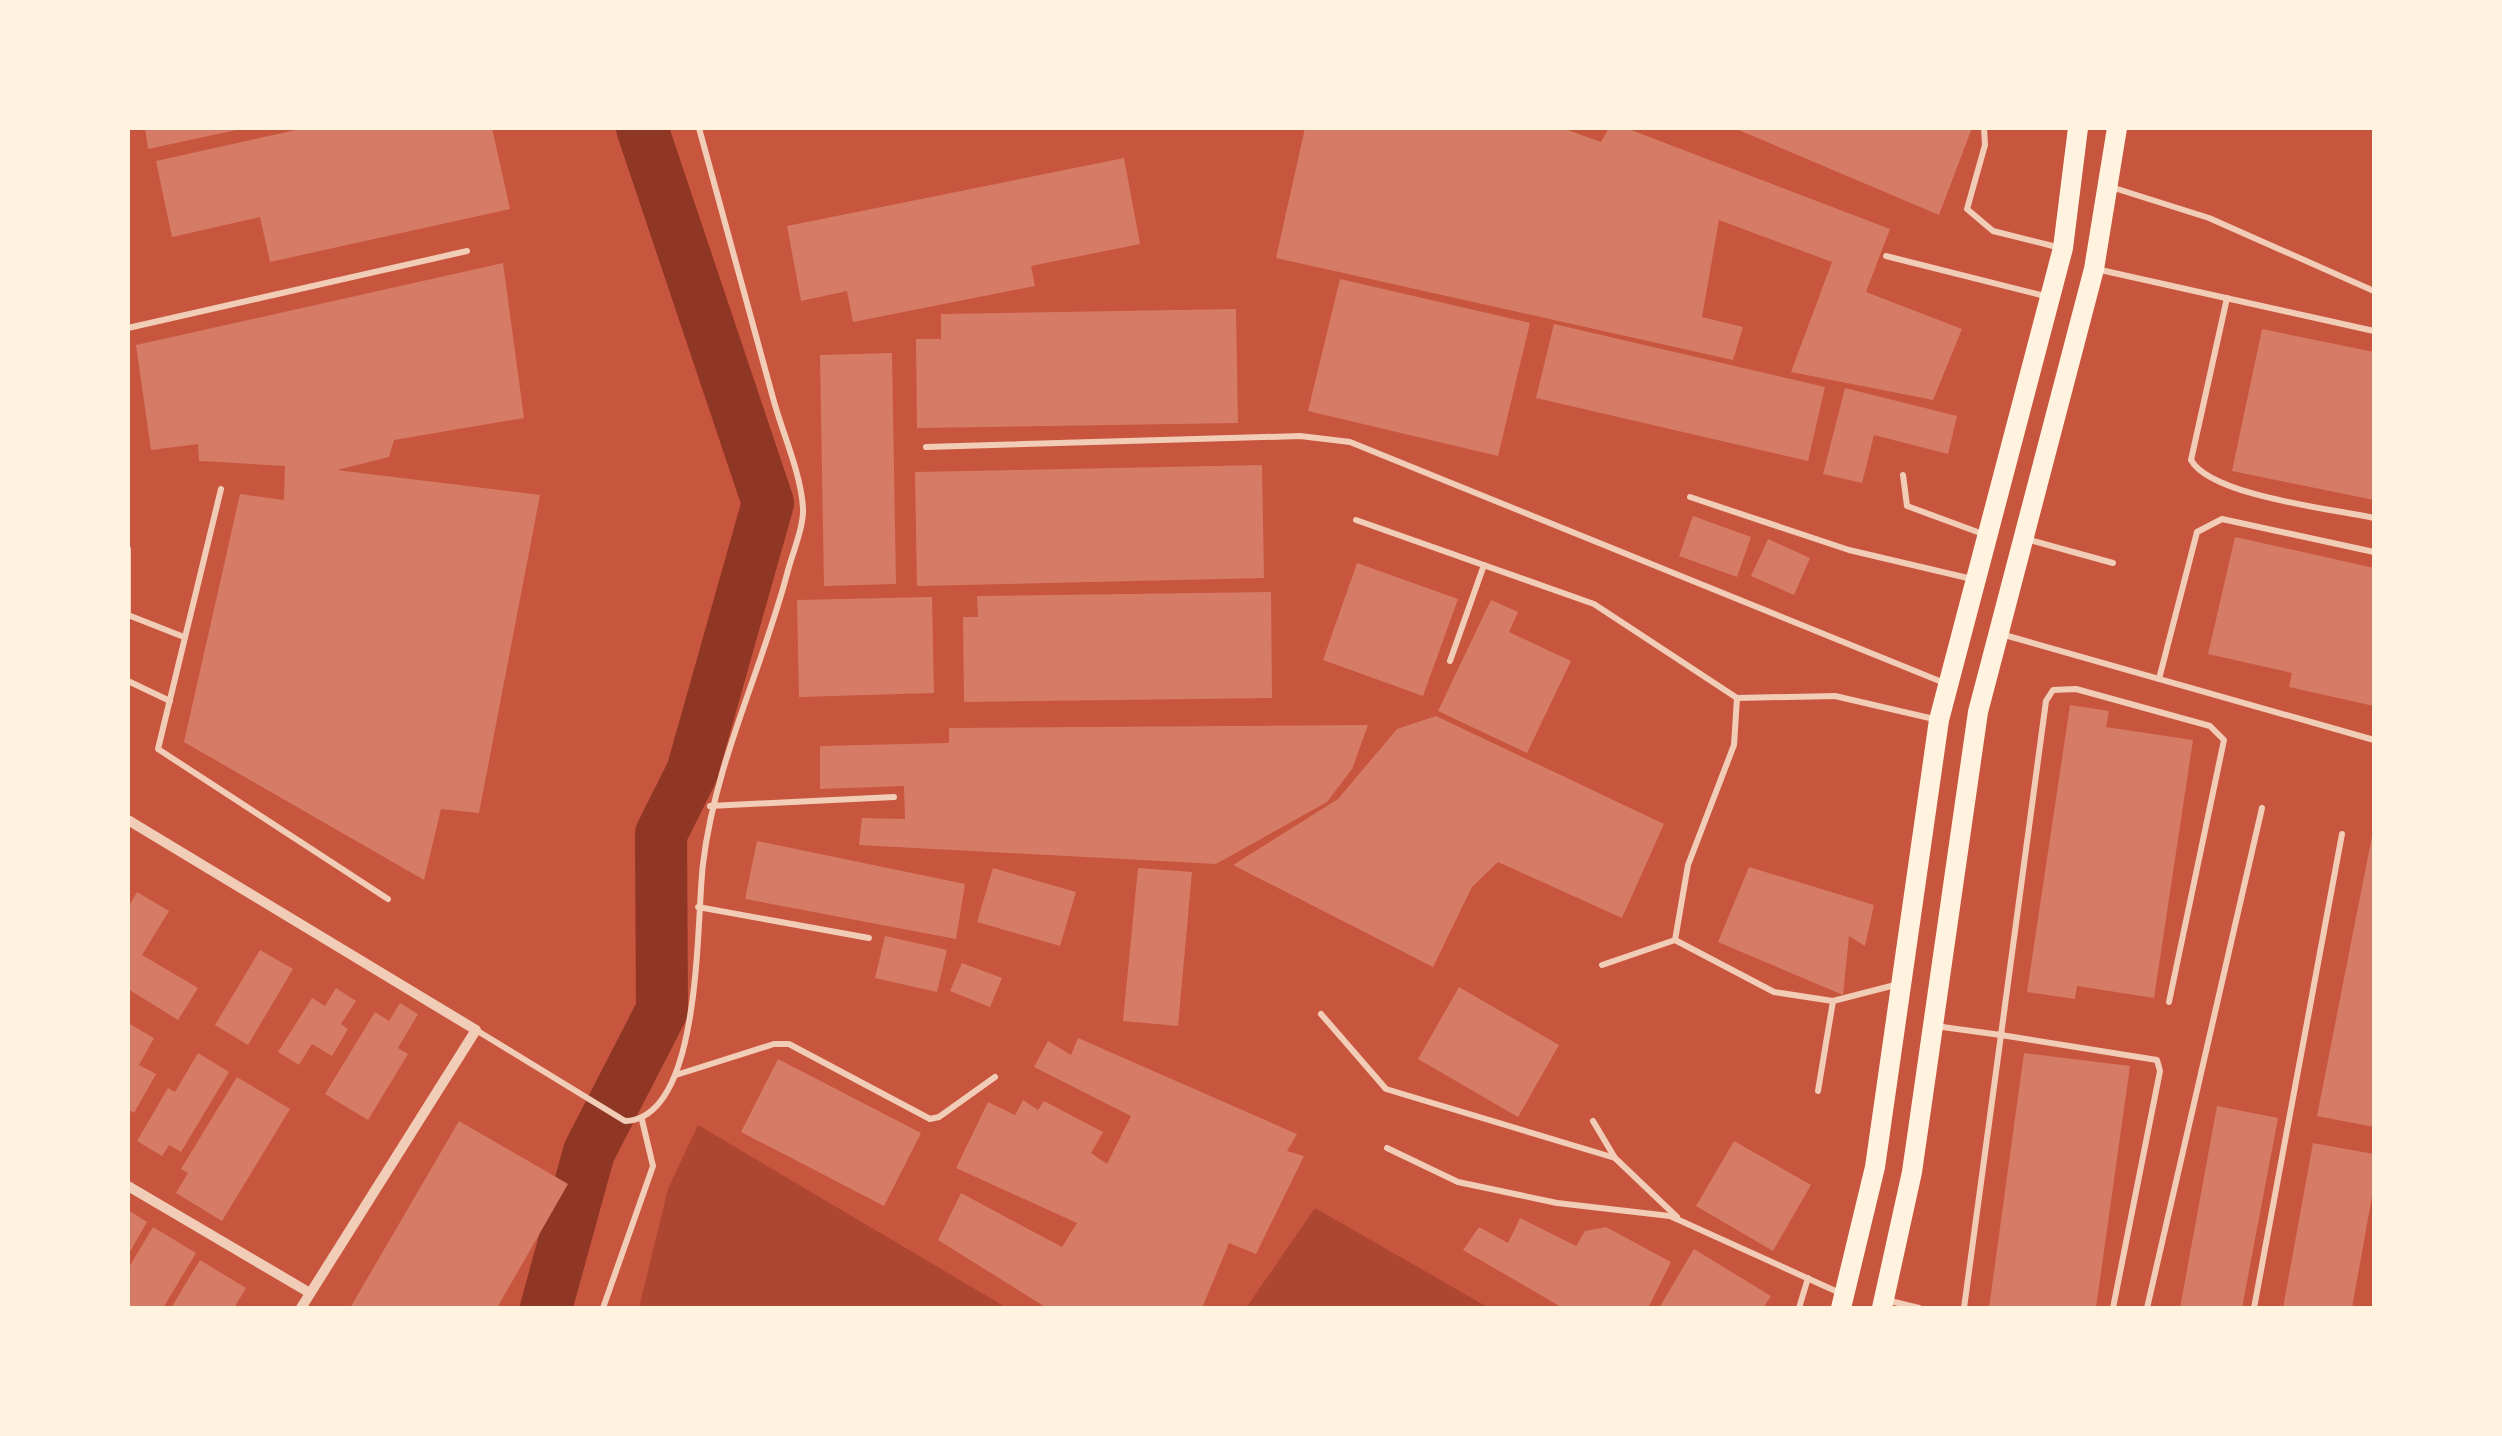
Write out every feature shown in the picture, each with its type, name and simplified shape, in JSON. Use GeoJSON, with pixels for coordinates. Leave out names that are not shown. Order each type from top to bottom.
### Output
{"type":"FeatureCollection","features":[{"type":"Feature","properties":{"kind":"main road"},"geometry":{"type":"LineString","coordinates":[[1843,1302],[1875,1168],[1939,720],[2062,248],[2078,128]]}},
{"type":"Feature","properties":{"kind":"main road"},"geometry":{"type":"LineString","coordinates":[[1884,1306],[1912,1172],[1978,712],[2094,268],[2118,128]]}},
{"type":"Feature","properties":{"kind":"street"},"geometry":{"type":"LineString","coordinates":[[128,820],[476,1030],[301,1308]]}},
{"type":"Feature","properties":{"kind":"street"},"geometry":{"type":"LineString","coordinates":[[128,1186],[310,1293]]}},
{"type":"Feature","properties":{"kind":"lane"},"geometry":{"type":"LineString","coordinates":[[476,1030],[587,1102],[625,1121],[642,1120],[657,1109],[675,1075],[694,994],[698,907],[710,806],[766,652],[804,509],[699,128]]}},
{"type":"Feature","properties":{"kind":"lane"},"geometry":{"type":"LineString","coordinates":[[1984,128],[1985,146],[1967,209],[1992,231],[2062,248]]}},
{"type":"Feature","properties":{"kind":"lane"},"geometry":{"type":"LineString","coordinates":[[2110,187],[2209,218],[2374,291]]}},
{"type":"Feature","properties":{"kind":"lane"},"geometry":{"type":"LineString","coordinates":[[128,328],[467,250]]}},
{"type":"Feature","properties":{"kind":"lane"},"geometry":{"type":"LineString","coordinates":[[1886,256],[2050,297]]}},
{"type":"Feature","properties":{"kind":"lane"},"geometry":{"type":"LineString","coordinates":[[2094,268],[2374,330]]}},
{"type":"Feature","properties":{"kind":"lane"},"geometry":{"type":"LineString","coordinates":[[2226,298],[2191,460],[2196,470],[2226,486],[2374,518]]}},
{"type":"Feature","properties":{"kind":"lane"},"geometry":{"type":"LineString","coordinates":[[926,448],[1300,436],[1350,442],[1948,684]]}},
{"type":"Feature","properties":{"kind":"lane"},"geometry":{"type":"LineString","coordinates":[[1903,475],[1907,506],[1987,536]]}},
{"type":"Feature","properties":{"kind":"lane"},"geometry":{"type":"LineString","coordinates":[[221,489],[158,749],[388,899]]}},
{"type":"Feature","properties":{"kind":"lane"},"geometry":{"type":"LineString","coordinates":[[1690,497],[1849,550],[1974,580]]}},
{"type":"Feature","properties":{"kind":"lane"},"geometry":{"type":"LineString","coordinates":[[2159,679],[2197,532],[2212,522],[2222,519],[2374,552]]}},
{"type":"Feature","properties":{"kind":"lane"},"geometry":{"type":"LineString","coordinates":[[1356,520],[1594,604],[1737,698],[1835,696],[1939,720]]}},
{"type":"Feature","properties":{"kind":"lane"},"geometry":{"type":"LineString","coordinates":[[2024,538],[2114,563]]}},
{"type":"Feature","properties":{"kind":"lane"},"geometry":{"type":"LineString","coordinates":[[128,549],[128,616],[184,637]]}},
{"type":"Feature","properties":{"kind":"lane"},"geometry":{"type":"LineString","coordinates":[[1450,661],[1484,565]]}},
{"type":"Feature","properties":{"kind":"lane"},"geometry":{"type":"LineString","coordinates":[[1999,634],[2374,740]]}},
{"type":"Feature","properties":{"kind":"lane"},"geometry":{"type":"LineString","coordinates":[[128,682],[170,702]]}},
{"type":"Feature","properties":{"kind":"lane"},"geometry":{"type":"LineString","coordinates":[[1964,1308],[2046,700],[2053,690],[2076,689],[2210,726],[2224,740],[2170,1002]]}},
{"type":"Feature","properties":{"kind":"lane"},"geometry":{"type":"LineString","coordinates":[[1675,940],[1688,865],[1734,745],[1737,698]]}},
{"type":"Feature","properties":{"kind":"lane"},"geometry":{"type":"LineString","coordinates":[[710,806],[894,797]]}},
{"type":"Feature","properties":{"kind":"lane"},"geometry":{"type":"LineString","coordinates":[[2147,1308],[2262,808]]}},
{"type":"Feature","properties":{"kind":"lane"},"geometry":{"type":"LineString","coordinates":[[2254,1308],[2342,834]]}},
{"type":"Feature","properties":{"kind":"lane"},"geometry":{"type":"LineString","coordinates":[[698,907],[869,938]]}},
{"type":"Feature","properties":{"kind":"lane"},"geometry":{"type":"LineString","coordinates":[[1602,965],[1675,940],[1774,992],[1833,1001],[1901,984]]}},
{"type":"Feature","properties":{"kind":"lane"},"geometry":{"type":"LineString","coordinates":[[1818,1091],[1833,1001]]}},
{"type":"Feature","properties":{"kind":"lane"},"geometry":{"type":"LineString","coordinates":[[1321,1014],[1386,1089],[1615,1158]]}},
{"type":"Feature","properties":{"kind":"lane"},"geometry":{"type":"LineString","coordinates":[[1934,1026],[2157,1060],[2160,1071],[2112,1308]]}},
{"type":"Feature","properties":{"kind":"lane"},"geometry":{"type":"LineString","coordinates":[[675,1075],[774,1044],[788,1044],[930,1119],[995,1077]]}},
{"type":"Feature","properties":{"kind":"lane"},"geometry":{"type":"LineString","coordinates":[[602,1308],[652,1166],[642,1120]]}},
{"type":"Feature","properties":{"kind":"lane"},"geometry":{"type":"LineString","coordinates":[[1593,1122],[1615,1158],[1682,1222]]}},
{"type":"Feature","properties":{"kind":"lane"},"geometry":{"type":"LineString","coordinates":[[1387,1148],[1458,1182],[1557,1203],[1670,1216],[1808,1278],[1843,1302]]}},
{"type":"Feature","properties":{"kind":"lane"},"geometry":{"type":"LineString","coordinates":[[1799,1308],[1808,1278]]}},
{"type":"Feature","properties":{"kind":"lane"},"geometry":{"type":"LineString","coordinates":[[1884,1306],[1919,1308]]}},
{"type":"Feature","properties":{"kind":"shaded area"},"geometry":{"type":"Polygon","coordinates":[[[698,1125],[1007,1308],[639,1308],[668,1189],[698,1125]]]}},
{"type":"Feature","properties":{"kind":"shaded area"},"geometry":{"type":"Polygon","coordinates":[[[1315,1208],[1489,1308],[1246,1308],[1315,1208]]]}},
{"type":"Feature","properties":{"kind":"building"},"geometry":{"type":"Polygon","coordinates":[[[145,128],[241,128],[241,129],[148,149],[145,128]]]}},
{"type":"Feature","properties":{"kind":"building"},"geometry":{"type":"Polygon","coordinates":[[[305,128],[492,128],[510,209],[270,262],[260,217],[172,237],[156,161],[305,128]]]}},
{"type":"Feature","properties":{"kind":"building"},"geometry":{"type":"Polygon","coordinates":[[[1305,128],[1562,128],[1601,142],[1609,128],[1626,128],[1890,229],[1866,292],[1962,329],[1933,400],[1791,372],[1832,262],[1719,220],[1702,317],[1743,327],[1733,360],[1276,258],[1305,128]]]}},
{"type":"Feature","properties":{"kind":"building"},"geometry":{"type":"Polygon","coordinates":[[[1734,128],[1972,128],[1939,215],[1734,128]]]}},
{"type":"Feature","properties":{"kind":"building"},"geometry":{"type":"Polygon","coordinates":[[[1124,158],[1140,244],[1031,266],[1035,286],[853,322],[847,291],[801,301],[787,226],[1124,158]]]}},
{"type":"Feature","properties":{"kind":"building"},"geometry":{"type":"Polygon","coordinates":[[[503,263],[524,418],[394,440],[389,457],[337,470],[540,495],[479,813],[441,809],[424,880],[184,742],[240,494],[284,500],[285,466],[199,461],[198,444],[151,450],[136,345],[503,263]]]}},
{"type":"Feature","properties":{"kind":"building"},"geometry":{"type":"Polygon","coordinates":[[[1340,279],[1530,323],[1498,456],[1308,411],[1340,279]]]}},
{"type":"Feature","properties":{"kind":"building"},"geometry":{"type":"Polygon","coordinates":[[[1236,309],[1238,423],[917,428],[916,339],[941,339],[941,314],[1236,309]]]}},
{"type":"Feature","properties":{"kind":"building"},"geometry":{"type":"Polygon","coordinates":[[[1554,324],[1825,387],[1808,461],[1536,398],[1554,324]]]}},
{"type":"Feature","properties":{"kind":"building"},"geometry":{"type":"Polygon","coordinates":[[[2262,329],[2374,352],[2374,500],[2232,471],[2262,329]]]}},
{"type":"Feature","properties":{"kind":"building"},"geometry":{"type":"Polygon","coordinates":[[[892,353],[896,584],[824,586],[820,355],[892,353]]]}},
{"type":"Feature","properties":{"kind":"building"},"geometry":{"type":"Polygon","coordinates":[[[1845,388],[1957,416],[1948,454],[1874,435],[1862,483],[1823,474],[1845,388]]]}},
{"type":"Feature","properties":{"kind":"building"},"geometry":{"type":"Polygon","coordinates":[[[1262,465],[1264,578],[917,586],[915,472],[1262,465]]]}},
{"type":"Feature","properties":{"kind":"building"},"geometry":{"type":"Polygon","coordinates":[[[1693,516],[1751,537],[1737,577],[1679,556],[1693,516]]]}},
{"type":"Feature","properties":{"kind":"building"},"geometry":{"type":"Polygon","coordinates":[[[2235,537],[2374,568],[2374,706],[2289,687],[2292,673],[2208,654],[2235,537]]]}},
{"type":"Feature","properties":{"kind":"building"},"geometry":{"type":"Polygon","coordinates":[[[1768,539],[1810,558],[1794,595],[1751,576],[1768,539]]]}},
{"type":"Feature","properties":{"kind":"building"},"geometry":{"type":"Polygon","coordinates":[[[1357,563],[1458,599],[1423,696],[1323,660],[1357,563]]]}},
{"type":"Feature","properties":{"kind":"building"},"geometry":{"type":"Polygon","coordinates":[[[1271,592],[1272,698],[964,702],[963,617],[978,617],[977,596],[1271,592]]]}},
{"type":"Feature","properties":{"kind":"building"},"geometry":{"type":"Polygon","coordinates":[[[932,597],[934,693],[799,697],[797,600],[932,597]]]}},
{"type":"Feature","properties":{"kind":"building"},"geometry":{"type":"Polygon","coordinates":[[[1491,600],[1518,612],[1509,632],[1571,661],[1527,753],[1438,711],[1491,600]]]}},
{"type":"Feature","properties":{"kind":"building"},"geometry":{"type":"Polygon","coordinates":[[[2070,705],[2109,711],[2106,727],[2193,740],[2154,998],[2077,986],[2075,999],[2027,992],[2070,705]]]}},
{"type":"Feature","properties":{"kind":"building"},"geometry":{"type":"Polygon","coordinates":[[[1436,716],[1664,824],[1622,918],[1498,862],[1472,887],[1433,967],[1233,865],[1338,799],[1397,729],[1436,716]]]}},
{"type":"Feature","properties":{"kind":"building"},"geometry":{"type":"Polygon","coordinates":[[[1368,725],[1352,769],[1327,802],[1216,864],[859,845],[862,818],[905,819],[904,786],[820,789],[820,746],[949,743],[949,728],[1368,725]]]}},
{"type":"Feature","properties":{"kind":"building"},"geometry":{"type":"Polygon","coordinates":[[[2374,832],[2374,1127],[2317,1116],[2374,832]]]}},
{"type":"Feature","properties":{"kind":"building"},"geometry":{"type":"Polygon","coordinates":[[[757,841],[965,884],[956,939],[745,899],[757,841]]]}},
{"type":"Feature","properties":{"kind":"building"},"geometry":{"type":"Polygon","coordinates":[[[1749,867],[1874,905],[1865,946],[1849,936],[1843,995],[1718,942],[1749,867]]]}},
{"type":"Feature","properties":{"kind":"building"},"geometry":{"type":"Polygon","coordinates":[[[993,868],[1076,892],[1060,946],[977,922],[993,868]]]}},
{"type":"Feature","properties":{"kind":"building"},"geometry":{"type":"Polygon","coordinates":[[[1138,868],[1192,872],[1178,1026],[1123,1021],[1138,868]]]}},
{"type":"Feature","properties":{"kind":"building"},"geometry":{"type":"Polygon","coordinates":[[[137,892],[169,911],[142,955],[198,988],[178,1020],[128,989],[128,908],[137,892]]]}},
{"type":"Feature","properties":{"kind":"building"},"geometry":{"type":"Polygon","coordinates":[[[885,936],[947,950],[937,992],[875,978],[885,936]]]}},
{"type":"Feature","properties":{"kind":"building"},"geometry":{"type":"Polygon","coordinates":[[[260,950],[293,969],[248,1045],[215,1025],[260,950]]]}},
{"type":"Feature","properties":{"kind":"building"},"geometry":{"type":"Polygon","coordinates":[[[962,963],[1002,978],[990,1007],[950,991],[962,963]]]}},
{"type":"Feature","properties":{"kind":"building"},"geometry":{"type":"Polygon","coordinates":[[[1459,987],[1559,1045],[1518,1117],[1418,1059],[1459,987]]]}},
{"type":"Feature","properties":{"kind":"building"},"geometry":{"type":"Polygon","coordinates":[[[336,988],[356,1001],[341,1024],[348,1029],[332,1056],[312,1044],[299,1065],[278,1052],[312,998],[325,1006],[336,988]]]}},
{"type":"Feature","properties":{"kind":"building"},"geometry":{"type":"Polygon","coordinates":[[[400,1003],[418,1014],[398,1048],[408,1054],[368,1120],[325,1094],[375,1012],[389,1021],[400,1003]]]}},
{"type":"Feature","properties":{"kind":"building"},"geometry":{"type":"Polygon","coordinates":[[[128,1023],[154,1038],[139,1065],[156,1074],[134,1113],[128,1109],[128,1023]]]}},
{"type":"Feature","properties":{"kind":"building"},"geometry":{"type":"Polygon","coordinates":[[[1078,1038],[1297,1134],[1287,1151],[1304,1156],[1256,1254],[1229,1243],[1202,1308],[1047,1308],[938,1240],[961,1193],[1062,1247],[1077,1223],[956,1168],[988,1102],[1015,1115],[1023,1100],[1038,1110],[1044,1101],[1103,1132],[1091,1153],[1107,1164],[1131,1116],[1034,1067],[1048,1041],[1071,1055],[1078,1038]]]}},
{"type":"Feature","properties":{"kind":"building"},"geometry":{"type":"Polygon","coordinates":[[[198,1053],[229,1072],[181,1152],[169,1145],[162,1156],[137,1141],[168,1088],[175,1092],[198,1053]]]}},
{"type":"Feature","properties":{"kind":"building"},"geometry":{"type":"Polygon","coordinates":[[[2024,1053],[2130,1066],[2096,1308],[1989,1308],[2024,1053]]]}},
{"type":"Feature","properties":{"kind":"building"},"geometry":{"type":"Polygon","coordinates":[[[778,1059],[921,1133],[884,1206],[741,1132],[778,1059]]]}},
{"type":"Feature","properties":{"kind":"building"},"geometry":{"type":"Polygon","coordinates":[[[237,1077],[290,1109],[222,1221],[176,1193],[188,1173],[181,1169],[237,1077]]]}},
{"type":"Feature","properties":{"kind":"building"},"geometry":{"type":"Polygon","coordinates":[[[2217,1106],[2278,1118],[2242,1308],[2180,1308],[2217,1106]]]}},
{"type":"Feature","properties":{"kind":"building"},"geometry":{"type":"Polygon","coordinates":[[[459,1121],[568,1184],[497,1308],[350,1308],[459,1121]]]}},
{"type":"Feature","properties":{"kind":"building"},"geometry":{"type":"Polygon","coordinates":[[[1734,1141],[1811,1185],[1773,1251],[1696,1206],[1734,1141]]]}},
{"type":"Feature","properties":{"kind":"building"},"geometry":{"type":"Polygon","coordinates":[[[2313,1143],[2374,1154],[2374,1185],[2352,1308],[2283,1308],[2313,1143]]]}},
{"type":"Feature","properties":{"kind":"building"},"geometry":{"type":"Polygon","coordinates":[[[128,1210],[147,1222],[128,1255],[128,1210]]]}},
{"type":"Feature","properties":{"kind":"building"},"geometry":{"type":"Polygon","coordinates":[[[1520,1218],[1576,1246],[1585,1231],[1606,1227],[1671,1262],[1648,1308],[1563,1308],[1463,1250],[1479,1227],[1508,1243],[1520,1218]]]}},
{"type":"Feature","properties":{"kind":"building"},"geometry":{"type":"Polygon","coordinates":[[[153,1227],[196,1253],[163,1308],[128,1308],[128,1269],[153,1227]]]}},
{"type":"Feature","properties":{"kind":"building"},"geometry":{"type":"Polygon","coordinates":[[[1694,1249],[1771,1296],[1763,1308],[1659,1308],[1694,1249]]]}},
{"type":"Feature","properties":{"kind":"building"},"geometry":{"type":"Polygon","coordinates":[[[200,1260],[246,1288],[234,1308],[171,1308],[200,1260]]]}},
{"type":"Feature","properties":{"kind":"waterway"},"geometry":{"type":"LineString","coordinates":[[546,1308],[589,1152],[662,1010],[661,834],[692,772],[768,503],[642,128]]}}]}
